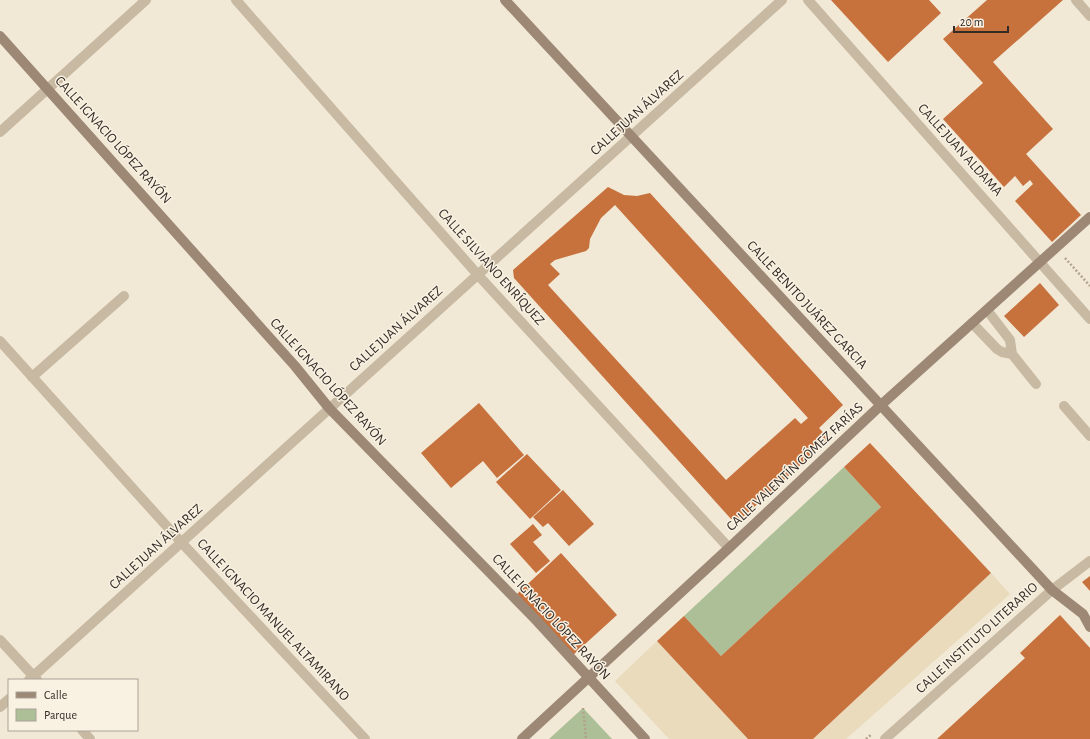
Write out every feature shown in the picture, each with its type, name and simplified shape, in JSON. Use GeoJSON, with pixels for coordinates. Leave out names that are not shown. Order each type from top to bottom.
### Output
{"type":"FeatureCollection","features":[{"type":"Feature","properties":{"kind":"main road","name":"CALLE BENITO JUÁREZ GARCIA"},"geometry":{"type":"LineString","coordinates":[[505,0],[1052,590],[1083,614],[1090,627]]}},
{"type":"Feature","properties":{"kind":"main road","name":"CALLE IGNACIO LÓPEZ RAYÓN"},"geometry":{"type":"LineString","coordinates":[[0,36],[49,89],[295,366],[329,408],[537,621],[645,739]]}},
{"type":"Feature","properties":{"kind":"main road","name":"CALLE VALENTÍN GÓMEZ FARÍAS"},"geometry":{"type":"LineString","coordinates":[[522,739],[730,548],[881,405],[1090,217]]}},
{"type":"Feature","properties":{"kind":"street"},"geometry":{"type":"LineString","coordinates":[[0,132],[146,0]]}},
{"type":"Feature","properties":{"kind":"street","name":"CALLE SILVIANO ENRÍQUEZ"},"geometry":{"type":"LineString","coordinates":[[236,0],[478,275],[730,548]]}},
{"type":"Feature","properties":{"kind":"street","name":"CALLE JUAN ÁLVAREZ"},"geometry":{"type":"LineString","coordinates":[[33,679],[181,542],[632,137],[782,0]]}},
{"type":"Feature","properties":{"kind":"street","name":"CALLE JUAN ALDAMA"},"geometry":{"type":"LineString","coordinates":[[808,0],[1090,319]]}},
{"type":"Feature","properties":{"kind":"street"},"geometry":{"type":"LineString","coordinates":[[1076,0],[1090,16]]}},
{"type":"Feature","properties":{"kind":"street"},"geometry":{"type":"LineString","coordinates":[[32,377],[124,296]]}},
{"type":"Feature","properties":{"kind":"street"},"geometry":{"type":"LineString","coordinates":[[987,310],[1010,340],[1012,354],[1036,384]]}},
{"type":"Feature","properties":{"kind":"street"},"geometry":{"type":"LineString","coordinates":[[972,323],[997,349],[1005,353],[1012,354]]}},
{"type":"Feature","properties":{"kind":"street","name":"CALLE IGNACIO MANUEL ALTAMIRANO"},"geometry":{"type":"LineString","coordinates":[[0,341],[181,542],[366,739]]}},
{"type":"Feature","properties":{"kind":"street"},"geometry":{"type":"LineString","coordinates":[[1064,406],[1090,436]]}},
{"type":"Feature","properties":{"kind":"street","name":"CALLE INSTITUTO LITERARIO"},"geometry":{"type":"LineString","coordinates":[[885,739],[1052,590],[1090,561]]}},
{"type":"Feature","properties":{"kind":"street"},"geometry":{"type":"LineString","coordinates":[[0,640],[33,679]]}},
{"type":"Feature","properties":{"kind":"street"},"geometry":{"type":"LineString","coordinates":[[0,707],[8,700]]}},
{"type":"Feature","properties":{"kind":"street"},"geometry":{"type":"LineString","coordinates":[[83,731],[90,739]]}},
{"type":"Feature","properties":{"kind":"path"},"geometry":{"type":"LineString","coordinates":[[1056,248],[1090,286]]}},
{"type":"Feature","properties":{"kind":"path"},"geometry":{"type":"LineString","coordinates":[[583,708],[586,739]]}},
{"type":"Feature","properties":{"kind":"green space"},"geometry":{"type":"Polygon","coordinates":[[[844,467],[881,507],[721,656],[684,616],[844,467]]]}},
{"type":"Feature","properties":{"kind":"green space"},"geometry":{"type":"Polygon","coordinates":[[[583,708],[612,739],[549,739],[583,708]]]}},
{"type":"Feature","properties":{"kind":"shaded area"},"geometry":{"type":"Polygon","coordinates":[[[991,573],[1010,594],[846,739],[813,739],[991,573]]]}},
{"type":"Feature","properties":{"kind":"shaded area"},"geometry":{"type":"Polygon","coordinates":[[[657,641],[748,739],[669,739],[615,681],[657,641]]]}},
{"type":"Feature","properties":{"kind":"building"},"geometry":{"type":"Polygon","coordinates":[[[831,0],[929,0],[941,13],[888,62],[831,0]]]}},
{"type":"Feature","properties":{"kind":"building"},"geometry":{"type":"Polygon","coordinates":[[[987,0],[1063,0],[993,62],[1053,129],[1026,154],[1081,215],[1052,242],[1015,201],[1033,184],[1030,180],[1023,186],[1015,176],[1004,187],[943,119],[983,83],[943,39],[987,0]]]}},
{"type":"Feature","properties":{"kind":"building"},"geometry":{"type":"Polygon","coordinates":[[[608,187],[624,195],[637,196],[650,193],[843,405],[819,428],[829,439],[741,519],[731,519],[514,278],[513,270],[608,187]],[[615,205],[601,218],[590,239],[589,248],[586,251],[555,260],[550,264],[560,274],[548,285],[726,480],[795,418],[801,424],[808,418],[615,205]]]}},
{"type":"Feature","properties":{"kind":"building"},"geometry":{"type":"Polygon","coordinates":[[[1040,283],[1059,305],[1024,337],[1004,316],[1040,283]]]}},
{"type":"Feature","properties":{"kind":"building"},"geometry":{"type":"Polygon","coordinates":[[[479,403],[524,455],[497,478],[483,461],[451,488],[421,453],[479,403]]]}},
{"type":"Feature","properties":{"kind":"building"},"geometry":{"type":"Polygon","coordinates":[[[870,443],[991,573],[813,739],[748,739],[657,641],[684,616],[721,656],[881,507],[844,467],[870,443]]]}},
{"type":"Feature","properties":{"kind":"building"},"geometry":{"type":"Polygon","coordinates":[[[527,454],[561,490],[530,519],[496,482],[527,454]]]}},
{"type":"Feature","properties":{"kind":"building"},"geometry":{"type":"Polygon","coordinates":[[[563,490],[594,524],[569,546],[548,523],[543,527],[533,517],[563,490]]]}},
{"type":"Feature","properties":{"kind":"building"},"geometry":{"type":"Polygon","coordinates":[[[533,524],[542,535],[533,542],[550,561],[536,573],[510,544],[533,524]]]}},
{"type":"Feature","properties":{"kind":"building"},"geometry":{"type":"Polygon","coordinates":[[[561,553],[617,615],[573,655],[517,594],[561,553]]]}},
{"type":"Feature","properties":{"kind":"building"},"geometry":{"type":"Polygon","coordinates":[[[1090,576],[1090,591],[1082,582],[1090,576]]]}},
{"type":"Feature","properties":{"kind":"building"},"geometry":{"type":"Polygon","coordinates":[[[1060,615],[1090,648],[1090,739],[937,739],[1025,658],[1020,653],[1060,615]]]}}]}
